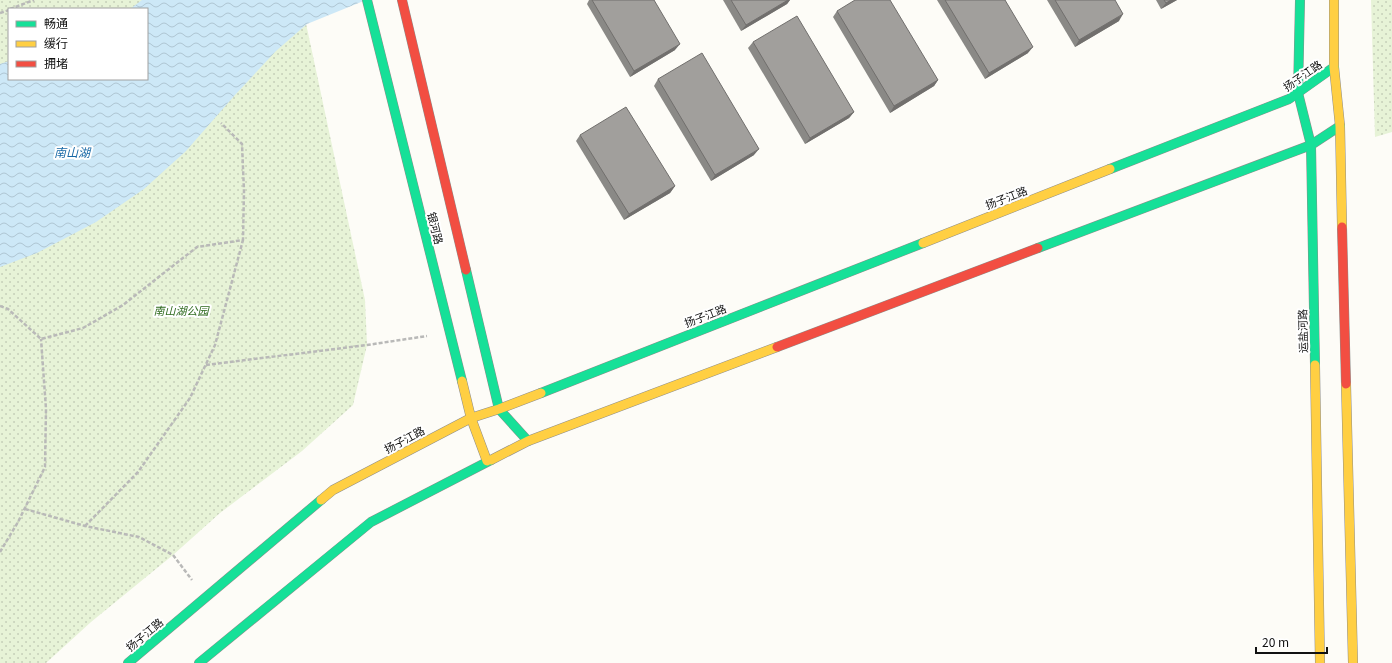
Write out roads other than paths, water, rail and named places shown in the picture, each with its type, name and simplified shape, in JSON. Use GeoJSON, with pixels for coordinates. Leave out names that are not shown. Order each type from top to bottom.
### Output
{"type":"FeatureCollection","features":[{"type":"Feature","properties":{"kind":"main road","name":"银河路"},"geometry":{"type":"LineString","coordinates":[[367,0],[470,418],[487,461]]}},
{"type":"Feature","properties":{"kind":"main road","name":"银河路"},"geometry":{"type":"LineString","coordinates":[[402,0],[499,409],[528,441]]}},
{"type":"Feature","properties":{"kind":"main road","name":"运盐河路"},"geometry":{"type":"LineString","coordinates":[[1300,0],[1298,93],[1311,145],[1320,663]]}},
{"type":"Feature","properties":{"kind":"main road"},"geometry":{"type":"LineString","coordinates":[[1334,0],[1334,67],[1340,126],[1353,663]]}},
{"type":"Feature","properties":{"kind":"main road","name":"扬子江路"},"geometry":{"type":"LineString","coordinates":[[128,663],[333,490],[470,418],[499,409],[1290,99],[1334,67]]}},
{"type":"Feature","properties":{"kind":"main road"},"geometry":{"type":"LineString","coordinates":[[199,663],[371,522],[528,441],[1311,145],[1340,126]]}},
{"type":"Feature","properties":{"kind":"water","name":"南山湖"},"geometry":{"type":"Polygon","coordinates":[[[142,0],[366,0],[307,24],[276,51],[186,151],[144,189],[96,222],[37,253],[0,267],[0,64],[8,61],[8,80],[148,80],[148,8],[131,8],[142,0]]]}},
{"type":"Feature","properties":{"kind":"park label","name":"南山湖公园"},"geometry":{"type":"Point","coordinates":[181,310]}}]}
